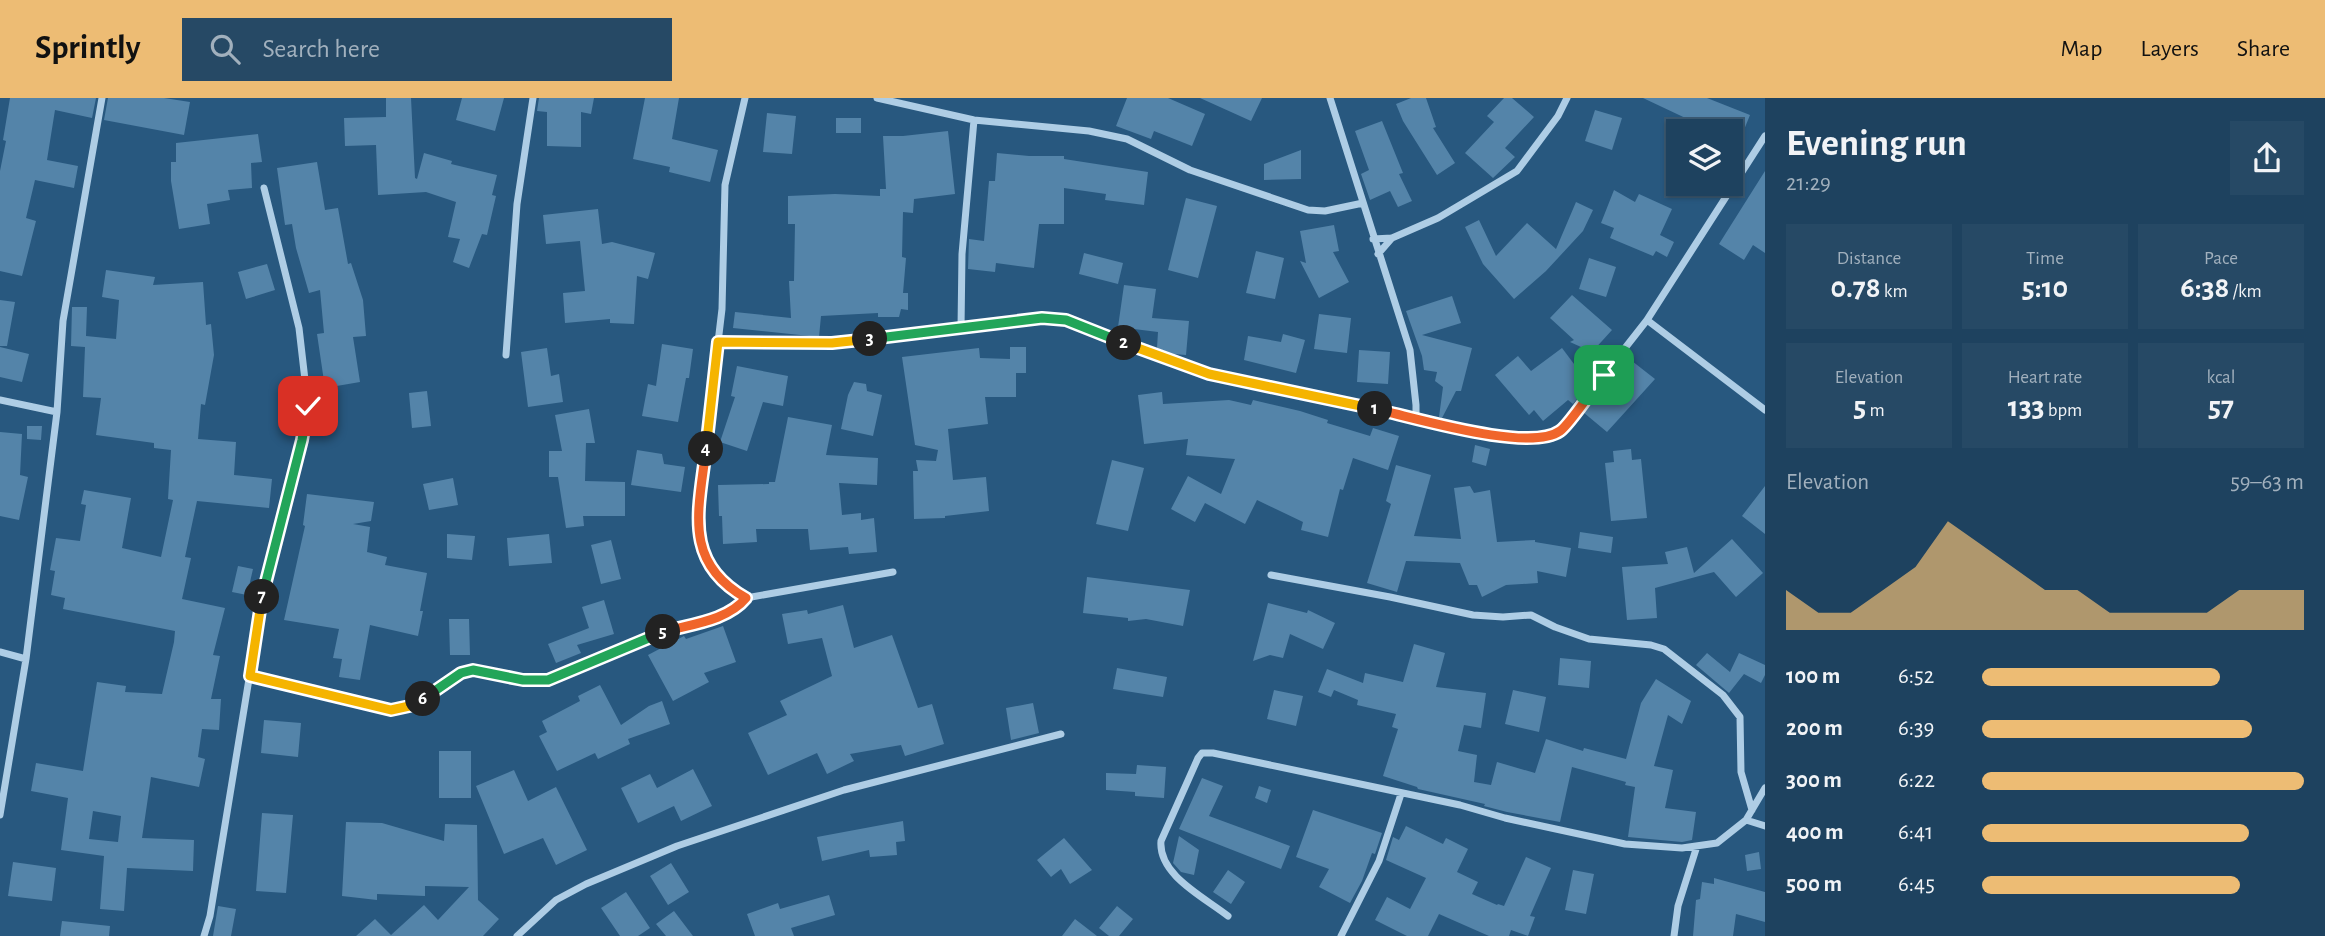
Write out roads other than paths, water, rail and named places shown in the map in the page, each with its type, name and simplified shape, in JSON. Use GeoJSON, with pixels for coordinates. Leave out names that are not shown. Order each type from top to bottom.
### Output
{"type":"FeatureCollection","features":[{"type":"Feature","properties":{"kind":"street"},"geometry":{"type":"LineString","coordinates":[[0,815],[26,659],[57,412],[63,321],[102,98]]}},
{"type":"Feature","properties":{"kind":"street"},"geometry":{"type":"LineString","coordinates":[[506,355],[517,204],[533,98]]}},
{"type":"Feature","properties":{"kind":"street"},"geometry":{"type":"LineString","coordinates":[[745,98],[725,185],[722,309],[698,510],[701,548],[730,590],[746,598],[893,572]]}},
{"type":"Feature","properties":{"kind":"street"},"geometry":{"type":"LineString","coordinates":[[877,98],[974,120],[1089,131],[1127,139],[1190,170],[1308,209],[1325,211],[1363,203]]}},
{"type":"Feature","properties":{"kind":"street"},"geometry":{"type":"LineString","coordinates":[[1330,98],[1410,350],[1416,418]]}},
{"type":"Feature","properties":{"kind":"street"},"geometry":{"type":"LineString","coordinates":[[1373,239],[1392,238],[1438,218],[1517,171],[1558,116],[1567,98]]}},
{"type":"Feature","properties":{"kind":"street"},"geometry":{"type":"LineString","coordinates":[[961,328],[962,254],[974,120]]}},
{"type":"Feature","properties":{"kind":"street"},"geometry":{"type":"LineString","coordinates":[[718,342],[832,343],[1042,318],[1066,320],[1209,374],[1476,432],[1520,439],[1540,437],[1560,431],[1647,320],[1764,141]]}},
{"type":"Feature","properties":{"kind":"street"},"geometry":{"type":"LineString","coordinates":[[204,936],[210,916],[263,594],[308,406],[299,328],[264,188]]}},
{"type":"Feature","properties":{"kind":"street"},"geometry":{"type":"LineString","coordinates":[[1378,254],[1392,238]]}},
{"type":"Feature","properties":{"kind":"street"},"geometry":{"type":"LineString","coordinates":[[1647,320],[1765,410]]}},
{"type":"Feature","properties":{"kind":"street"},"geometry":{"type":"LineString","coordinates":[[0,400],[57,412]]}},
{"type":"Feature","properties":{"kind":"street"},"geometry":{"type":"LineString","coordinates":[[1271,575],[1473,615],[1531,615],[1589,639],[1651,645],[1664,649],[1723,695],[1740,717],[1741,772],[1752,810]]}},
{"type":"Feature","properties":{"kind":"street"},"geometry":{"type":"LineString","coordinates":[[250,676],[391,710],[402,709],[414,705],[461,673],[473,670],[523,680],[548,680],[658,634],[722,616],[738,608],[746,598]]}},
{"type":"Feature","properties":{"kind":"street"},"geometry":{"type":"LineString","coordinates":[[0,652],[26,659]]}},
{"type":"Feature","properties":{"kind":"street"},"geometry":{"type":"LineString","coordinates":[[517,936],[566,895],[677,846],[844,790],[1061,734]]}},
{"type":"Feature","properties":{"kind":"street"},"geometry":{"type":"LineString","coordinates":[[1228,916],[1171,873],[1163,861],[1160,849],[1161,841],[1202,753],[1213,752],[1625,844],[1697,846],[1717,843],[1746,820],[1765,788]]}},
{"type":"Feature","properties":{"kind":"street"},"geometry":{"type":"LineString","coordinates":[[1341,936],[1379,861],[1401,794]]}},
{"type":"Feature","properties":{"kind":"street"},"geometry":{"type":"LineString","coordinates":[[1746,820],[1765,826]]}},
{"type":"Feature","properties":{"kind":"street"},"geometry":{"type":"LineString","coordinates":[[1674,936],[1678,906],[1697,846]]}}]}
